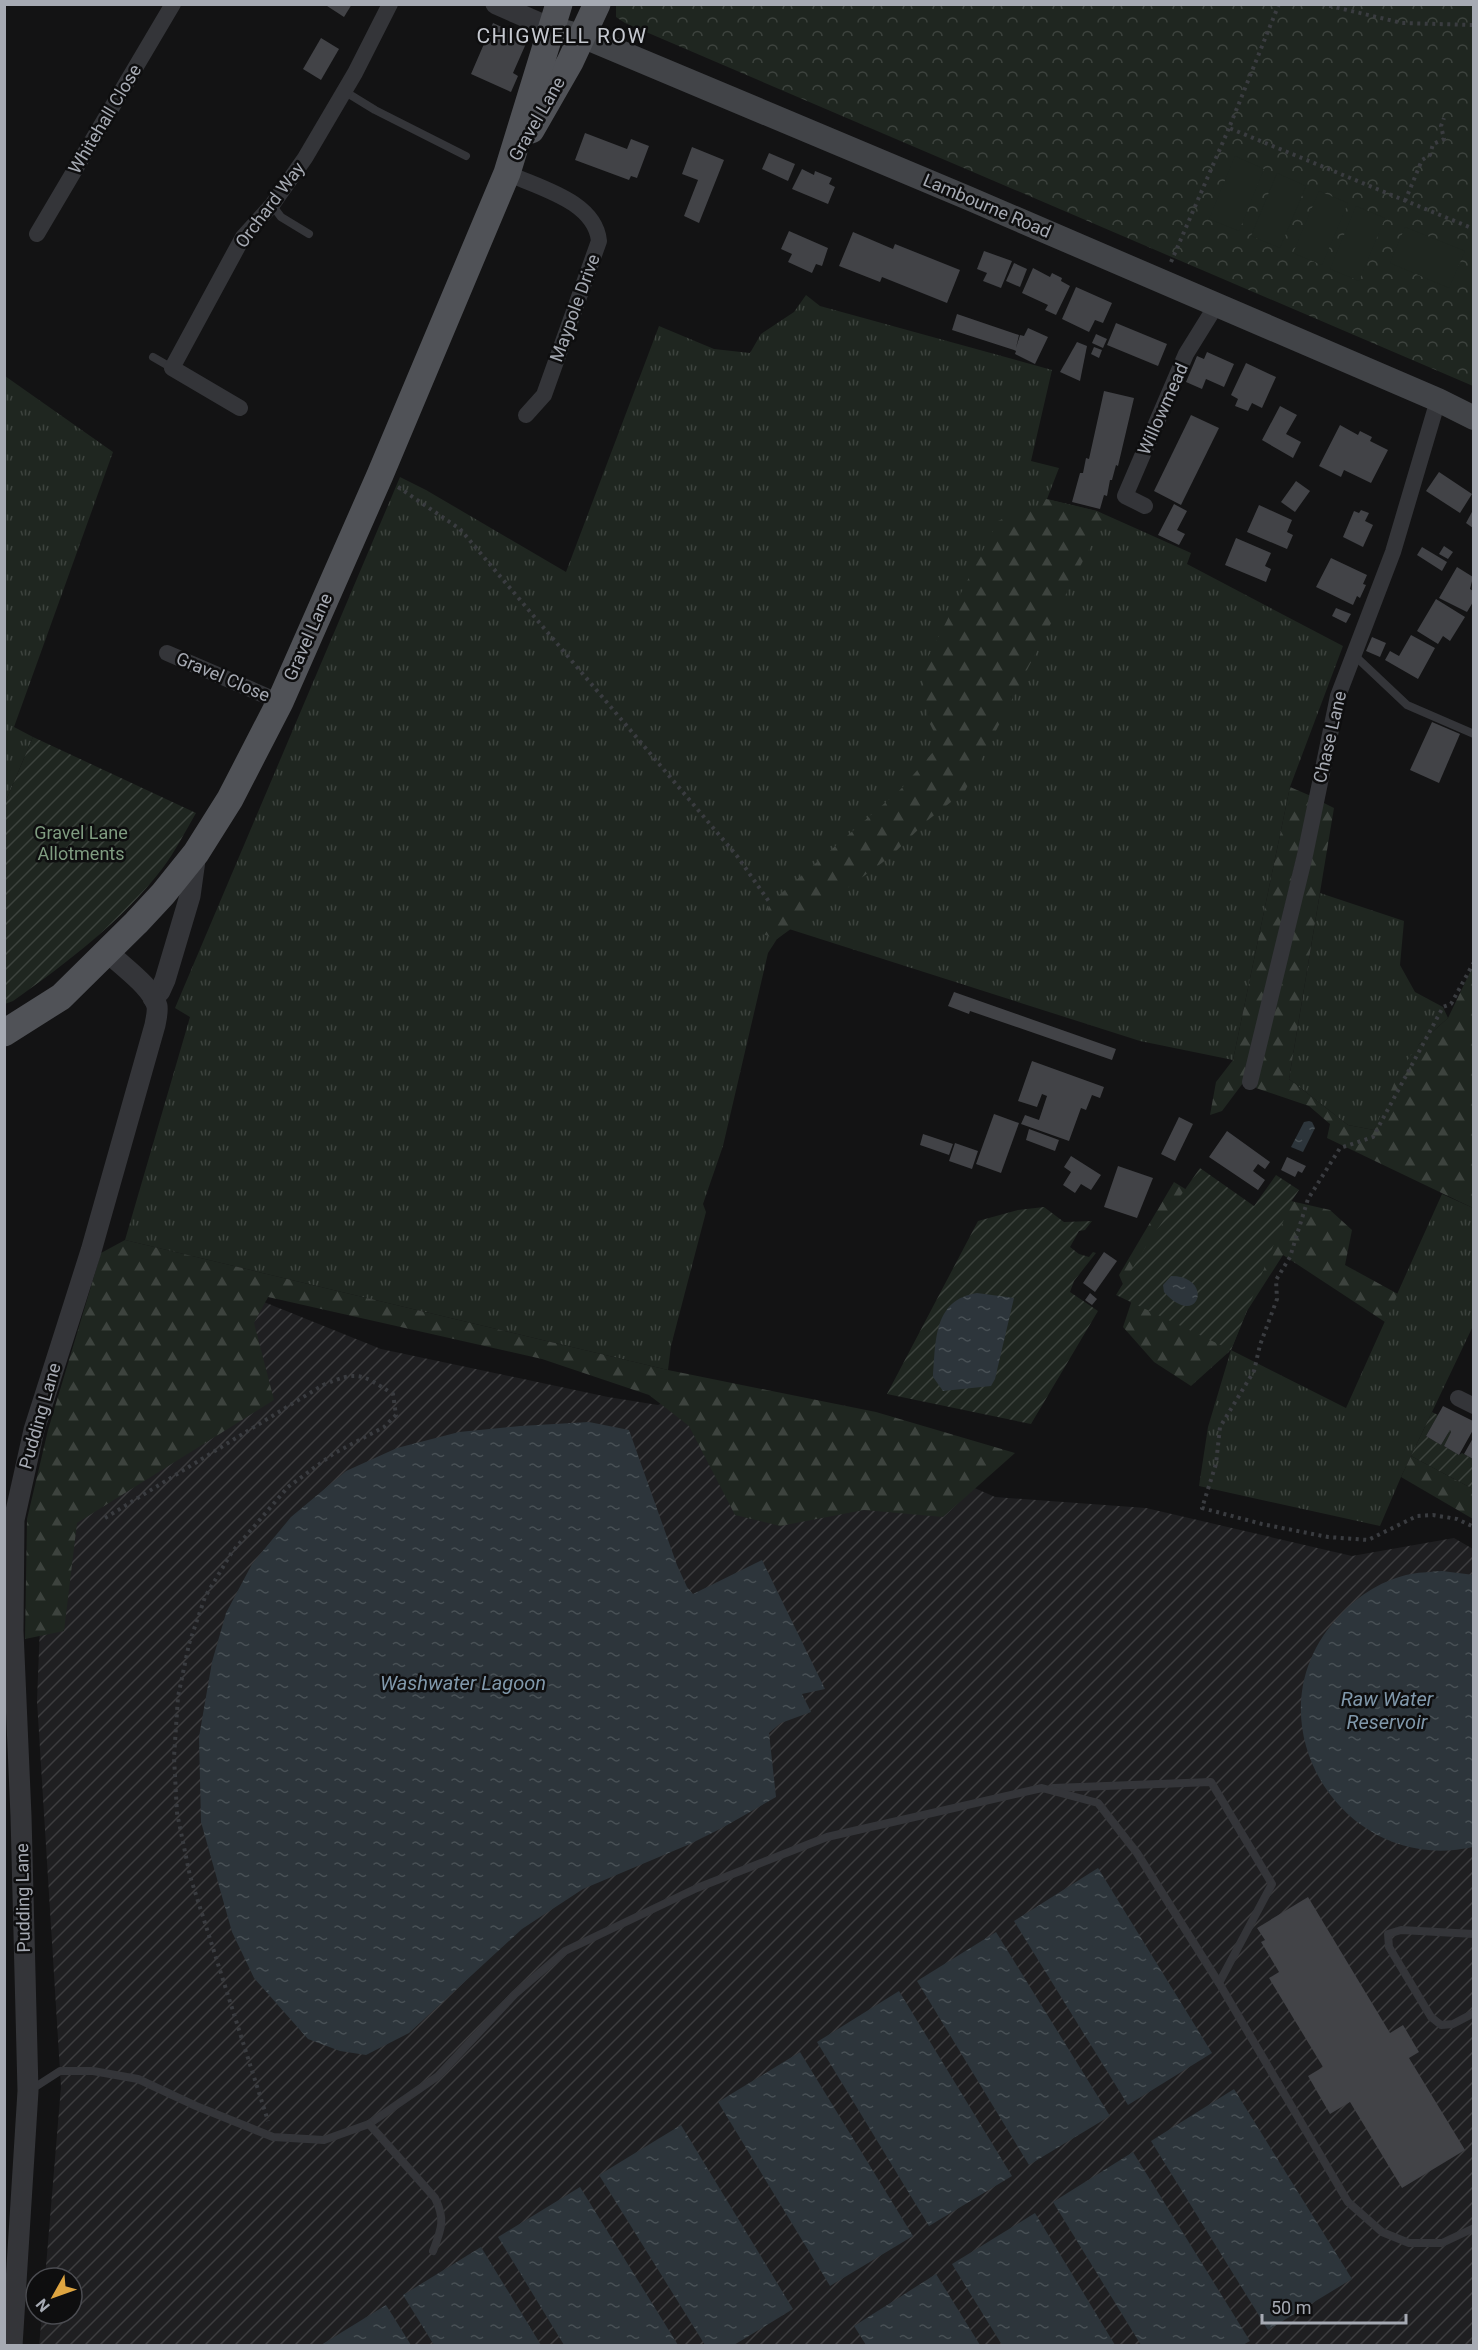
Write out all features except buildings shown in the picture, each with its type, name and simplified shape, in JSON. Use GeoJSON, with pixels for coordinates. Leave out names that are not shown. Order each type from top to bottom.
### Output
{"type":"FeatureCollection","features":[{"type":"Feature","properties":{"kind":"main road"},"geometry":{"type":"LineString","coordinates":[[555,16],[578,11],[580,4]]}},
{"type":"Feature","properties":{"kind":"main road","name":"Gravel Lane"},"geometry":{"type":"LineString","coordinates":[[508,172],[570,62],[597,4]]}},
{"type":"Feature","properties":{"kind":"main road","name":"Lambourne Road"},"geometry":{"type":"LineString","coordinates":[[555,16],[582,36],[1217,304],[1438,400],[1473,418]]}},
{"type":"Feature","properties":{"kind":"main road","name":"Gravel Lane"},"geometry":{"type":"LineString","coordinates":[[4,1033],[61,997],[164,894],[196,853],[230,799],[280,702],[380,475],[508,172],[555,16]]}},
{"type":"Feature","properties":{"kind":"street","name":"Whitehall Close"},"geometry":{"type":"LineString","coordinates":[[37,234],[173,4]]}},
{"type":"Feature","properties":{"kind":"street","name":"Orchard Way"},"geometry":{"type":"LineString","coordinates":[[172,368],[243,237],[272,205],[305,158],[390,4]]}},
{"type":"Feature","properties":{"kind":"street","name":"Lambourne Road"},"geometry":{"type":"LineString","coordinates":[[496,4],[555,16]]}},
{"type":"Feature","properties":{"kind":"street","name":"Maypole Drive"},"geometry":{"type":"LineString","coordinates":[[508,172],[580,207],[598,228],[599,241],[544,395],[526,415]]}},
{"type":"Feature","properties":{"kind":"street","name":"Willowmead"},"geometry":{"type":"LineString","coordinates":[[1145,506],[1125,496],[1186,354],[1217,304]]}},
{"type":"Feature","properties":{"kind":"street"},"geometry":{"type":"LineString","coordinates":[[172,368],[240,408]]}},
{"type":"Feature","properties":{"kind":"street","name":"Chase Lane"},"geometry":{"type":"LineString","coordinates":[[1250,1082],[1305,855],[1338,696],[1394,552],[1438,400]]}},
{"type":"Feature","properties":{"kind":"street","name":"Gravel Close"},"geometry":{"type":"LineString","coordinates":[[167,653],[280,702]]}},
{"type":"Feature","properties":{"kind":"street"},"geometry":{"type":"LineString","coordinates":[[107,951],[142,984],[153,998],[160,991],[190,896],[196,853]]}},
{"type":"Feature","properties":{"kind":"street","name":"Pudding Lane"},"geometry":{"type":"LineString","coordinates":[[12,2346],[28,2091],[21,1816],[13,1631],[14,1520],[33,1430],[91,1251],[155,1025],[157,1005],[153,998]]}},
{"type":"Feature","properties":{"kind":"street"},"geometry":{"type":"LineString","coordinates":[[1458,1398],[1473,1406]]}},
{"type":"Feature","properties":{"kind":"lane"},"geometry":{"type":"LineString","coordinates":[[344,91],[375,110],[466,156]]}},
{"type":"Feature","properties":{"kind":"lane"},"geometry":{"type":"LineString","coordinates":[[272,205],[281,217],[309,234]]}},
{"type":"Feature","properties":{"kind":"lane"},"geometry":{"type":"LineString","coordinates":[[153,357],[172,368]]}},
{"type":"Feature","properties":{"kind":"lane"},"geometry":{"type":"LineString","coordinates":[[1353,654],[1407,705],[1473,734]]}},
{"type":"Feature","properties":{"kind":"lane"},"geometry":{"type":"LineString","coordinates":[[28,2091],[60,2071],[105,2073],[138,2079],[196,2106],[273,2137],[324,2140],[369,2124],[438,2076],[515,1994],[565,1951],[697,1888],[828,1837],[1042,1788],[1211,1782],[1272,1884],[1219,1983]]}},
{"type":"Feature","properties":{"kind":"lane"},"geometry":{"type":"LineString","coordinates":[[1042,1788],[1098,1803],[1137,1853],[1219,1983],[1348,2202],[1382,2232],[1409,2243],[1442,2243],[1473,2228]]}},
{"type":"Feature","properties":{"kind":"lane"},"geometry":{"type":"LineString","coordinates":[[1473,1934],[1401,1930],[1388,1934],[1389,1947],[1431,2017],[1441,2025],[1453,2024],[1473,2013]]}},
{"type":"Feature","properties":{"kind":"lane"},"geometry":{"type":"LineString","coordinates":[[369,2124],[435,2198],[442,2212],[440,2233],[433,2251]]}},
{"type":"Feature","properties":{"kind":"path"},"geometry":{"type":"LineString","coordinates":[[1169,269],[1279,4]]}},
{"type":"Feature","properties":{"kind":"path"},"geometry":{"type":"LineString","coordinates":[[1322,4],[1402,23],[1473,26]]}},
{"type":"Feature","properties":{"kind":"path"},"geometry":{"type":"LineString","coordinates":[[1405,201],[1422,160],[1430,155],[1433,144],[1444,139],[1441,126],[1444,118]]}},
{"type":"Feature","properties":{"kind":"path"},"geometry":{"type":"LineString","coordinates":[[1229,128],[1473,229]]}},
{"type":"Feature","properties":{"kind":"path"},"geometry":{"type":"LineString","coordinates":[[380,475],[460,529],[737,856],[770,903]]}},
{"type":"Feature","properties":{"kind":"path"},"geometry":{"type":"LineString","coordinates":[[1473,962],[1451,1004],[1443,1007],[1373,1137],[1340,1148],[1308,1199],[1290,1257],[1276,1280],[1277,1299],[1260,1345],[1254,1371],[1220,1427],[1216,1464],[1202,1508],[1262,1524],[1328,1537],[1368,1540],[1417,1516],[1433,1515],[1457,1519],[1473,1527]]}},
{"type":"Feature","properties":{"kind":"path"},"geometry":{"type":"LineString","coordinates":[[105,1518],[323,1385],[346,1375],[366,1377],[393,1394],[396,1415],[384,1427],[333,1454],[288,1486],[232,1552],[205,1597],[189,1644],[178,1697],[174,1757],[177,1813],[190,1876],[273,2137]]}},
{"type":"Feature","properties":{"kind":"shaded area"},"geometry":{"type":"Polygon","coordinates":[[[125,1246],[381,1349],[608,1397],[658,1405],[677,1397],[920,1464],[995,1497],[1146,1508],[1352,1556],[1454,1538],[1473,1549],[1473,2345],[39,2346],[41,2326],[84,2326],[84,2266],[46,2266],[61,2087],[37,1701],[45,1499],[125,1246]]]}},
{"type":"Feature","properties":{"kind":"green space"},"geometry":{"type":"Polygon","coordinates":[[[616,5],[1473,5],[1473,386],[625,23],[616,17],[616,5]]]}},
{"type":"Feature","properties":{"kind":"green space"},"geometry":{"type":"Polygon","coordinates":[[[1235,156],[1264,169],[1239,231],[1209,219],[1235,156]]]}},
{"type":"Feature","properties":{"kind":"green space"},"geometry":{"type":"Polygon","coordinates":[[[1277,173],[1306,186],[1280,248],[1251,236],[1277,173]]]}},
{"type":"Feature","properties":{"kind":"green space"},"geometry":{"type":"Polygon","coordinates":[[[1319,191],[1348,203],[1322,265],[1293,253],[1319,191]]]}},
{"type":"Feature","properties":{"kind":"green space"},"geometry":{"type":"Polygon","coordinates":[[[1356,206],[1385,218],[1359,281],[1330,269],[1356,206]]]}},
{"type":"Feature","properties":{"kind":"green space"},"geometry":{"type":"Polygon","coordinates":[[[1405,227],[1465,251],[1449,288],[1390,263],[1405,227]]]}},
{"type":"Feature","properties":{"kind":"green space"},"geometry":{"type":"Polygon","coordinates":[[[806,295],[820,306],[1052,370],[1031,461],[1059,468],[1047,499],[1097,511],[1191,553],[1187,564],[1343,646],[1290,787],[1233,1060],[1140,1041],[789,929],[777,939],[768,953],[723,1146],[703,1204],[706,1212],[671,1346],[668,1370],[125,1240],[190,1017],[175,1008],[400,477],[566,572],[659,326],[714,349],[750,353],[761,334],[794,312],[806,295]]]}},
{"type":"Feature","properties":{"kind":"green space"},"geometry":{"type":"Polygon","coordinates":[[[5,376],[113,452],[14,727],[33,737],[5,803],[5,376]]]}},
{"type":"Feature","properties":{"kind":"green space"},"geometry":{"type":"Polygon","coordinates":[[[1046,499],[1097,511],[1106,516],[965,791],[928,820],[890,857],[777,939],[760,933],[770,903],[901,789],[940,744],[928,720],[922,669],[998,521],[1024,509],[1040,510],[1046,499]]]}},
{"type":"Feature","properties":{"kind":"green space","name":"Gravel Lane Allotments"},"geometry":{"type":"Polygon","coordinates":[[[33,737],[196,813],[167,862],[146,888],[111,924],[74,956],[13,1001],[5,1004],[5,803],[33,737]]]}},
{"type":"Feature","properties":{"kind":"green space"},"geometry":{"type":"Polygon","coordinates":[[[1290,787],[1311,796],[1243,1083],[1222,1111],[1210,1115],[1216,1082],[1233,1060],[1290,787]]]}},
{"type":"Feature","properties":{"kind":"green space"},"geometry":{"type":"Polygon","coordinates":[[[1322,802],[1334,808],[1289,1079],[1348,1125],[1374,1130],[1399,1072],[1419,1044],[1448,1018],[1473,966],[1473,1208],[1327,1138],[1330,1124],[1309,1106],[1256,1088],[1322,802]]]}},
{"type":"Feature","properties":{"kind":"green space"},"geometry":{"type":"Polygon","coordinates":[[[1320,893],[1404,921],[1400,965],[1415,992],[1443,1007],[1448,1018],[1419,1044],[1374,1130],[1348,1125],[1289,1079],[1320,893]]]}},
{"type":"Feature","properties":{"kind":"green space"},"geometry":{"type":"Polygon","coordinates":[[[1200,1168],[1254,1206],[1276,1175],[1299,1190],[1291,1202],[1231,1350],[1116,1295],[1151,1238],[1200,1168]]]}},
{"type":"Feature","properties":{"kind":"green space"},"geometry":{"type":"Polygon","coordinates":[[[1174,1182],[1195,1195],[1160,1249],[1291,1201],[1330,1210],[1352,1230],[1345,1265],[1398,1294],[1385,1322],[1283,1255],[1247,1311],[1231,1350],[1191,1386],[1154,1362],[1123,1327],[1131,1303],[1119,1275],[1174,1182]]]}},
{"type":"Feature","properties":{"kind":"green space"},"geometry":{"type":"Polygon","coordinates":[[[1442,1194],[1473,1208],[1473,1326],[1380,1526],[1199,1486],[1208,1427],[1231,1350],[1346,1408],[1442,1194]]]}},
{"type":"Feature","properties":{"kind":"green space"},"geometry":{"type":"Polygon","coordinates":[[[1044,1207],[1064,1222],[1092,1221],[1085,1230],[1079,1231],[1070,1247],[1079,1254],[1089,1257],[1093,1252],[1096,1253],[1074,1281],[1070,1292],[1098,1311],[1031,1424],[887,1394],[978,1221],[1018,1210],[1044,1207]]]}},
{"type":"Feature","properties":{"kind":"green space"},"geometry":{"type":"Polygon","coordinates":[[[125,1240],[668,1370],[876,1412],[1015,1453],[943,1517],[864,1510],[780,1526],[735,1515],[689,1426],[649,1395],[542,1359],[268,1297],[254,1323],[274,1400],[77,1523],[64,1631],[25,1639],[27,1519],[48,1430],[101,1253],[125,1240]]]}},
{"type":"Feature","properties":{"kind":"green space"},"geometry":{"type":"Polygon","coordinates":[[[1432,1412],[1438,1415],[1426,1436],[1441,1445],[1450,1430],[1444,1446],[1459,1455],[1462,1453],[1473,1459],[1473,1489],[1411,1456],[1432,1412]]]}},
{"type":"Feature","properties":{"kind":"green space"},"geometry":{"type":"Polygon","coordinates":[[[1411,1456],[1473,1489],[1473,1519],[1401,1477],[1411,1456]]]}},
{"type":"Feature","properties":{"kind":"water"},"geometry":{"type":"Polygon","coordinates":[[[1309,1121],[1315,1128],[1303,1152],[1291,1147],[1304,1122],[1309,1121]]]}},
{"type":"Feature","properties":{"kind":"water"},"geometry":{"type":"Polygon","coordinates":[[[1171,1276],[1185,1278],[1193,1284],[1197,1291],[1197,1299],[1193,1304],[1186,1306],[1176,1303],[1164,1292],[1163,1285],[1171,1276]]]}},
{"type":"Feature","properties":{"kind":"water"},"geometry":{"type":"Polygon","coordinates":[[[977,1293],[1014,1298],[995,1379],[991,1386],[943,1391],[933,1377],[940,1324],[952,1304],[963,1297],[977,1293]]]}},
{"type":"Feature","properties":{"kind":"water","name":"Washwater Lagoon"},"geometry":{"type":"Polygon","coordinates":[[[589,1422],[629,1430],[677,1565],[687,1587],[693,1594],[762,1560],[825,1689],[802,1694],[811,1712],[781,1723],[769,1733],[776,1797],[690,1844],[583,1889],[522,1929],[409,2033],[366,2055],[340,2051],[308,2039],[254,1978],[232,1932],[201,1822],[199,1737],[212,1662],[226,1613],[252,1564],[291,1517],[346,1471],[397,1448],[459,1432],[589,1422]]]}},
{"type":"Feature","properties":{"kind":"water","name":"Raw Water Reservoir"},"geometry":{"type":"Polygon","coordinates":[[[1442,1571],[1474,1575],[1473,1847],[1425,1850],[1382,1837],[1347,1813],[1320,1779],[1304,1740],[1301,1697],[1313,1654],[1348,1607],[1364,1594],[1401,1576],[1442,1571]]]}},
{"type":"Feature","properties":{"kind":"water"},"geometry":{"type":"Polygon","coordinates":[[[1098,1868],[1212,2053],[1128,2105],[1014,1921],[1098,1868]]]}},
{"type":"Feature","properties":{"kind":"water"},"geometry":{"type":"Polygon","coordinates":[[[996,1932],[1110,2116],[1029,2165],[917,1981],[996,1932]]]}},
{"type":"Feature","properties":{"kind":"water"},"geometry":{"type":"Polygon","coordinates":[[[899,1991],[1012,2176],[929,2226],[817,2042],[899,1991]]]}},
{"type":"Feature","properties":{"kind":"water"},"geometry":{"type":"Polygon","coordinates":[[[800,2052],[913,2236],[830,2286],[718,2102],[800,2052]]]}},
{"type":"Feature","properties":{"kind":"water"},"geometry":{"type":"Polygon","coordinates":[[[1234,2089],[1352,2279],[1268,2330],[1151,2141],[1234,2089]]]}},
{"type":"Feature","properties":{"kind":"water"},"geometry":{"type":"Polygon","coordinates":[[[681,2125],[793,2309],[734,2345],[705,2345],[599,2175],[681,2125]]]}},
{"type":"Feature","properties":{"kind":"water"},"geometry":{"type":"Polygon","coordinates":[[[1133,2152],[1250,2341],[1243,2345],[1141,2345],[1053,2202],[1133,2152]]]}},
{"type":"Feature","properties":{"kind":"water"},"geometry":{"type":"Polygon","coordinates":[[[580,2187],[678,2345],[564,2345],[498,2237],[580,2187]]]}},
{"type":"Feature","properties":{"kind":"water"},"geometry":{"type":"Polygon","coordinates":[[[1035,2213],[1115,2345],[1002,2345],[952,2264],[1035,2213]]]}},
{"type":"Feature","properties":{"kind":"water"},"geometry":{"type":"Polygon","coordinates":[[[481,2247],[541,2345],[434,2345],[403,2295],[481,2247]]]}},
{"type":"Feature","properties":{"kind":"water"},"geometry":{"type":"Polygon","coordinates":[[[936,2274],[980,2345],[866,2345],[854,2326],[936,2274]]]}},
{"type":"Feature","properties":{"kind":"water"},"geometry":{"type":"Polygon","coordinates":[[[386,2305],[411,2345],[321,2345],[386,2305]]]}},
{"type":"Feature","properties":{"kind":"district","name":"CHIGWELL ROW"},"geometry":{"type":"Point","coordinates":[562,36]}}]}
